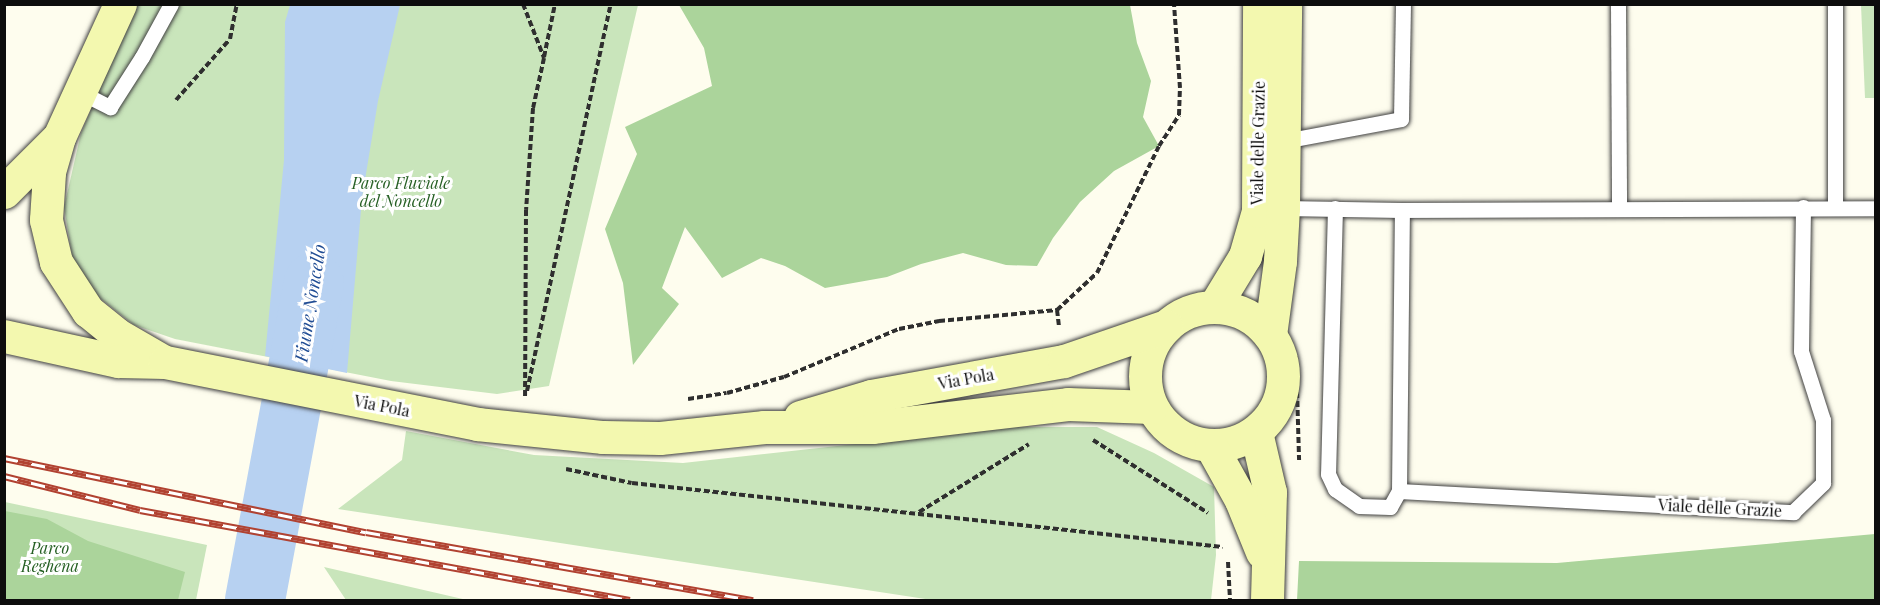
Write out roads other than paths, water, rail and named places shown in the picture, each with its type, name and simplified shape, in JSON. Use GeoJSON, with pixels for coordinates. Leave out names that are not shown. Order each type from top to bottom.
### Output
{"type":"FeatureCollection","features":[{"type":"Feature","properties":{"kind":"main road"},"geometry":{"type":"LineString","coordinates":[[120,4],[59,137],[49,173],[46,220],[56,262],[88,311],[116,334],[165,362]]}},
{"type":"Feature","properties":{"kind":"main road","name":"Viale delle Grazie"},"geometry":{"type":"LineString","coordinates":[[1214,306],[1245,256],[1258,211],[1259,4]]}},
{"type":"Feature","properties":{"kind":"main road","name":"Viale delle Grazie"},"geometry":{"type":"LineString","coordinates":[[1270,335],[1280,261],[1284,208],[1285,4]]}},
{"type":"Feature","properties":{"kind":"main road"},"geometry":{"type":"LineString","coordinates":[[4,192],[59,137]]}},
{"type":"Feature","properties":{"kind":"main road"},"geometry":{"type":"LineString","coordinates":[[1214,306],[1236,310],[1255,320],[1270,335],[1280,354],[1284,376],[1280,397],[1271,416],[1256,432],[1235,443],[1211,446],[1193,443],[1176,435],[1161,422],[1151,407],[1145,386],[1146,364],[1153,343],[1166,326],[1180,315],[1214,306]]}},
{"type":"Feature","properties":{"kind":"main road","name":"Via Pola"},"geometry":{"type":"LineString","coordinates":[[764,427],[872,396],[1064,361],[1166,326]]}},
{"type":"Feature","properties":{"kind":"main road","name":"Via Pola"},"geometry":{"type":"LineString","coordinates":[[4,336],[118,361],[165,362],[477,424],[603,437],[660,438],[764,427],[872,427],[1068,404],[1151,407]]}},
{"type":"Feature","properties":{"kind":"main road"},"geometry":{"type":"LineString","coordinates":[[1256,432],[1270,492],[1267,600]]}},
{"type":"Feature","properties":{"kind":"main road"},"geometry":{"type":"LineString","coordinates":[[1211,446],[1241,500],[1267,566]]}},
{"type":"Feature","properties":{"kind":"lane"},"geometry":{"type":"LineString","coordinates":[[80,92],[110,107],[142,57],[171,4]]}},
{"type":"Feature","properties":{"kind":"lane","name":"Viale delle Grazie"},"geometry":{"type":"LineString","coordinates":[[1284,141],[1401,119],[1403,4]]}},
{"type":"Feature","properties":{"kind":"lane"},"geometry":{"type":"LineString","coordinates":[[1618,4],[1619,207]]}},
{"type":"Feature","properties":{"kind":"lane"},"geometry":{"type":"LineString","coordinates":[[1835,4],[1835,208]]}},
{"type":"Feature","properties":{"kind":"lane","name":"Viale delle Grazie"},"geometry":{"type":"LineString","coordinates":[[1284,208],[1402,210],[1619,207],[1875,208]]}},
{"type":"Feature","properties":{"kind":"lane","name":"Viale delle Grazie"},"geometry":{"type":"LineString","coordinates":[[1399,491],[1792,512],[1823,483],[1823,420],[1801,351],[1803,207]]}},
{"type":"Feature","properties":{"kind":"lane"},"geometry":{"type":"LineString","coordinates":[[1335,208],[1328,474],[1335,489],[1359,506],[1390,507],[1399,491],[1402,210]]}},
{"type":"Feature","properties":{"kind":"water"},"geometry":{"type":"Polygon","coordinates":[[[290,5],[400,5],[378,101],[362,198],[347,373],[265,356],[284,160],[285,22],[290,5]]]}},
{"type":"Feature","properties":{"kind":"waterway","name":"Fiume Noncello"},"geometry":{"type":"LineString","coordinates":[[255,600],[314,282]]}},
{"type":"Feature","properties":{"kind":"railway"},"geometry":{"type":"LineString","coordinates":[[4,458],[366,532],[753,600]]}},
{"type":"Feature","properties":{"kind":"railway"},"geometry":{"type":"LineString","coordinates":[[4,476],[140,510],[630,600]]}},
{"type":"Feature","properties":{"kind":"park label","name":"Parco Fluviale del Noncello"},"geometry":{"type":"Point","coordinates":[401,192]}},
{"type":"Feature","properties":{"kind":"park label","name":"Parco Reghena"},"geometry":{"type":"Point","coordinates":[50,557]}}]}
